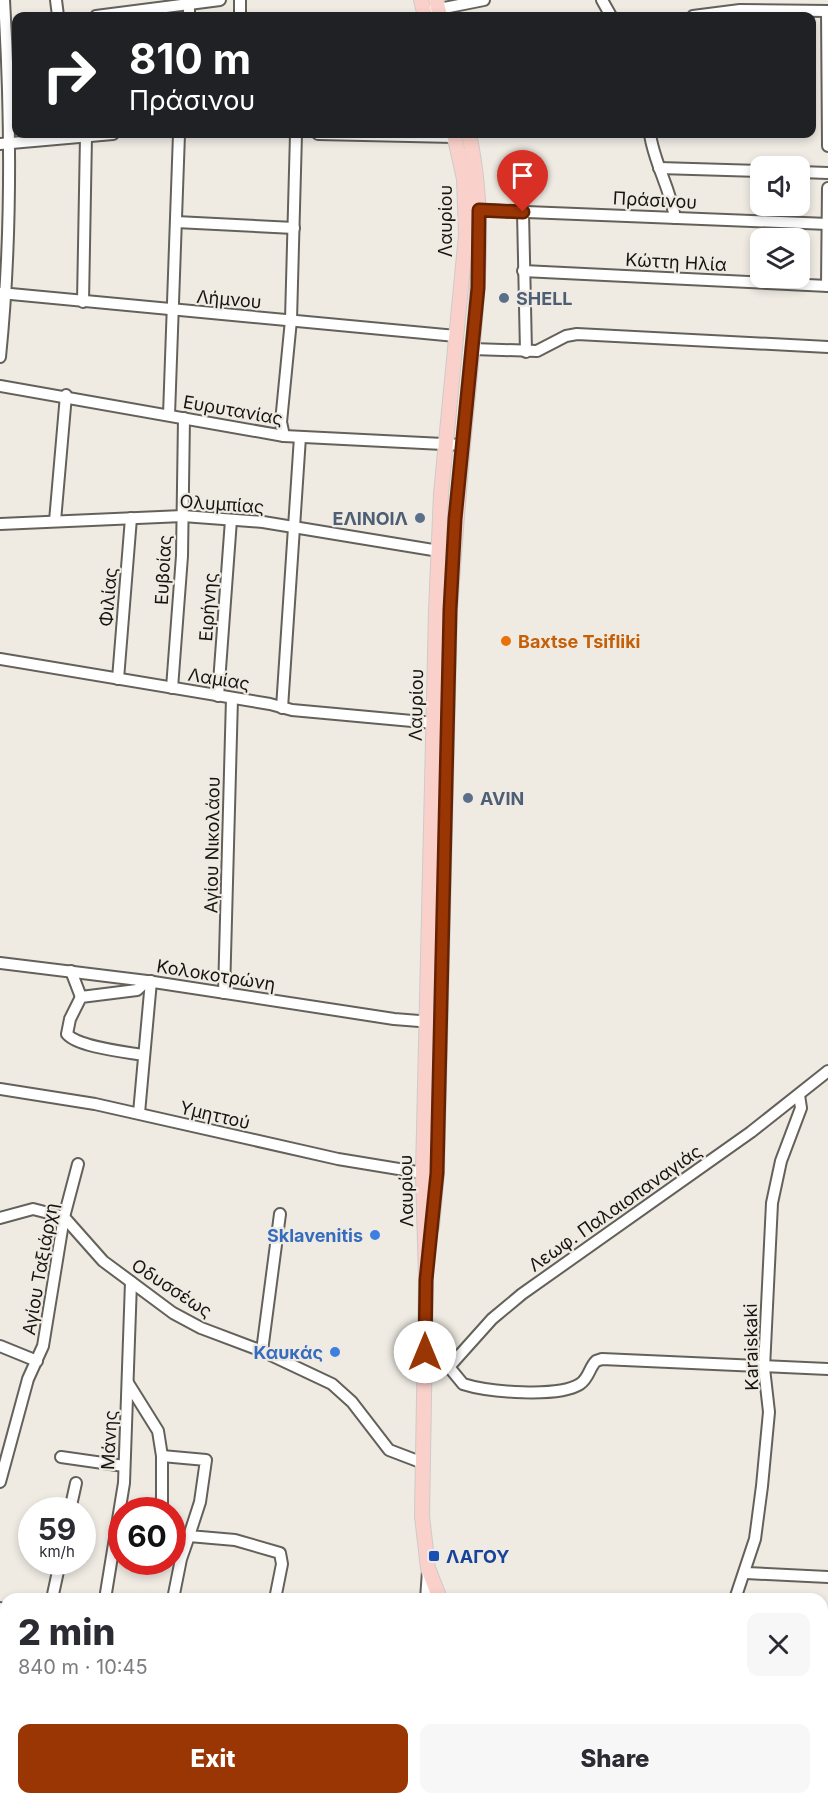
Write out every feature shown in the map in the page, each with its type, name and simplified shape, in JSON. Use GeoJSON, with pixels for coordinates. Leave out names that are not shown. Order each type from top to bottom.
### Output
{"type":"FeatureCollection","features":[{"type":"Feature","properties":{"kind":"main road","name":"Λαυρίου"},"geometry":{"type":"LineString","coordinates":[[438,1593],[428,1568],[422,1516],[426,1280],[423,1173],[439,551],[466,211],[464,178],[455,138]]}},
{"type":"Feature","properties":{"kind":"main road","name":"Λαυρίου"},"geometry":{"type":"LineString","coordinates":[[426,1280],[437,1173],[450,610],[479,269],[478,178],[470,138]]}},
{"type":"Feature","properties":{"kind":"street"},"geometry":{"type":"LineString","coordinates":[[0,357],[3,294],[4,144],[12,82],[4,0]]}},
{"type":"Feature","properties":{"kind":"street"},"geometry":{"type":"LineString","coordinates":[[123,12],[189,2],[220,0]]}},
{"type":"Feature","properties":{"kind":"street"},"geometry":{"type":"LineString","coordinates":[[423,9],[484,0]]}},
{"type":"Feature","properties":{"kind":"street"},"geometry":{"type":"LineString","coordinates":[[724,12],[740,10],[827,11],[828,146]]}},
{"type":"Feature","properties":{"kind":"street"},"geometry":{"type":"LineString","coordinates":[[4,144],[66,138]]}},
{"type":"Feature","properties":{"kind":"street"},"geometry":{"type":"LineString","coordinates":[[83,302],[86,138]]}},
{"type":"Feature","properties":{"kind":"street"},"geometry":{"type":"LineString","coordinates":[[169,415],[179,138]]}},
{"type":"Feature","properties":{"kind":"street"},"geometry":{"type":"LineString","coordinates":[[284,436],[281,422],[291,320],[296,138]]}},
{"type":"Feature","properties":{"kind":"street"},"geometry":{"type":"LineString","coordinates":[[651,138],[653,155],[668,187],[675,218]]}},
{"type":"Feature","properties":{"kind":"street"},"geometry":{"type":"LineString","coordinates":[[659,168],[750,171]]}},
{"type":"Feature","properties":{"kind":"street"},"geometry":{"type":"LineString","coordinates":[[810,172],[828,173]]}},
{"type":"Feature","properties":{"kind":"street"},"geometry":{"type":"LineString","coordinates":[[827,286],[828,188]]}},
{"type":"Feature","properties":{"kind":"street","name":"Πράσινου"},"geometry":{"type":"LineString","coordinates":[[479,210],[827,224]]}},
{"type":"Feature","properties":{"kind":"street"},"geometry":{"type":"LineString","coordinates":[[523,212],[526,352]]}},
{"type":"Feature","properties":{"kind":"street"},"geometry":{"type":"LineString","coordinates":[[176,222],[294,228]]}},
{"type":"Feature","properties":{"kind":"street","name":"Κώττη Ηλία"},"geometry":{"type":"LineString","coordinates":[[523,271],[827,286]]}},
{"type":"Feature","properties":{"kind":"street","name":"Λήμνου"},"geometry":{"type":"LineString","coordinates":[[3,294],[456,336]]}},
{"type":"Feature","properties":{"kind":"street"},"geometry":{"type":"LineString","coordinates":[[472,350],[526,352],[547,348],[567,336],[577,334],[828,347]]}},
{"type":"Feature","properties":{"kind":"street","name":"Ευρυτανίας"},"geometry":{"type":"LineString","coordinates":[[0,386],[66,395],[284,436],[463,445]]}},
{"type":"Feature","properties":{"kind":"street"},"geometry":{"type":"LineString","coordinates":[[55,521],[66,395]]}},
{"type":"Feature","properties":{"kind":"street","name":"Ευβοίας"},"geometry":{"type":"LineString","coordinates":[[172,688],[183,516],[184,418]]}},
{"type":"Feature","properties":{"kind":"street"},"geometry":{"type":"LineString","coordinates":[[282,708],[300,437]]}},
{"type":"Feature","properties":{"kind":"street","name":"Ολυμπίας"},"geometry":{"type":"LineString","coordinates":[[0,524],[183,516],[295,528],[439,551]]}},
{"type":"Feature","properties":{"kind":"street","name":"Φιλίας"},"geometry":{"type":"LineString","coordinates":[[118,679],[131,518]]}},
{"type":"Feature","properties":{"kind":"street","name":"Ειρήνης"},"geometry":{"type":"LineString","coordinates":[[218,696],[231,520]]}},
{"type":"Feature","properties":{"kind":"street","name":"Λαμίας"},"geometry":{"type":"LineString","coordinates":[[0,659],[282,708],[351,717],[434,723]]}},
{"type":"Feature","properties":{"kind":"street","name":"Αγίου Νικολάου"},"geometry":{"type":"LineString","coordinates":[[224,993],[232,698]]}},
{"type":"Feature","properties":{"kind":"street","name":"Κολοκοτρώνη"},"geometry":{"type":"LineString","coordinates":[[0,963],[149,981],[441,1023]]}},
{"type":"Feature","properties":{"kind":"street"},"geometry":{"type":"LineString","coordinates":[[70,972],[81,997]]}},
{"type":"Feature","properties":{"kind":"street"},"geometry":{"type":"LineString","coordinates":[[81,997],[137,990],[149,981]]}},
{"type":"Feature","properties":{"kind":"street"},"geometry":{"type":"LineString","coordinates":[[139,1113],[149,981]]}},
{"type":"Feature","properties":{"kind":"street"},"geometry":{"type":"LineString","coordinates":[[81,997],[70,1019],[68,1034],[71,1038],[143,1055]]}},
{"type":"Feature","properties":{"kind":"street","name":"Λεωφ. Παλαιοπαναγιάς"},"geometry":{"type":"LineString","coordinates":[[449,1366],[492,1319],[522,1294],[799,1095],[828,1071]]}},
{"type":"Feature","properties":{"kind":"street","name":"Υμηττού"},"geometry":{"type":"LineString","coordinates":[[0,1089],[139,1113],[338,1159],[423,1173]]}},
{"type":"Feature","properties":{"kind":"street","name":"Karaiskaki"},"geometry":{"type":"LineString","coordinates":[[740,1593],[759,1518],[768,1426],[769,1407],[764,1368],[772,1203],[778,1171],[801,1108],[799,1095]]}},
{"type":"Feature","properties":{"kind":"street","name":"Αγίου Ταξιάρχη"},"geometry":{"type":"LineString","coordinates":[[0,1482],[25,1390],[45,1337],[64,1217],[78,1164]]}},
{"type":"Feature","properties":{"kind":"street"},"geometry":{"type":"LineString","coordinates":[[0,1218],[33,1209],[64,1217]]}},
{"type":"Feature","properties":{"kind":"street"},"geometry":{"type":"LineString","coordinates":[[262,1351],[280,1214]]}},
{"type":"Feature","properties":{"kind":"street","name":"Οδυσσέως"},"geometry":{"type":"LineString","coordinates":[[64,1217],[92,1251],[174,1312],[201,1328],[262,1351],[332,1384],[352,1402],[388,1450],[423,1463]]}},
{"type":"Feature","properties":{"kind":"street","name":"Μάνης"},"geometry":{"type":"LineString","coordinates":[[106,1593],[122,1501],[131,1282]]}},
{"type":"Feature","properties":{"kind":"street"},"geometry":{"type":"LineString","coordinates":[[0,1346],[37,1361]]}},
{"type":"Feature","properties":{"kind":"street"},"geometry":{"type":"LineString","coordinates":[[425,1371],[449,1366],[463,1384],[523,1393],[575,1386],[589,1374],[596,1361],[602,1359],[764,1368],[828,1369]]}},
{"type":"Feature","properties":{"kind":"street"},"geometry":{"type":"LineString","coordinates":[[128,1383],[155,1424],[162,1456],[162,1497]]}},
{"type":"Feature","properties":{"kind":"street"},"geometry":{"type":"LineString","coordinates":[[162,1456],[206,1460],[200,1502],[181,1559],[174,1593]]}},
{"type":"Feature","properties":{"kind":"street"},"geometry":{"type":"LineString","coordinates":[[61,1457],[124,1466]]}},
{"type":"Feature","properties":{"kind":"street"},"geometry":{"type":"LineString","coordinates":[[73,1497],[76,1484]]}},
{"type":"Feature","properties":{"kind":"street"},"geometry":{"type":"LineString","coordinates":[[186,1536],[235,1540],[280,1553],[282,1564],[276,1593]]}},
{"type":"Feature","properties":{"kind":"street"},"geometry":{"type":"LineString","coordinates":[[426,1593],[428,1568]]}},
{"type":"Feature","properties":{"kind":"street"},"geometry":{"type":"LineString","coordinates":[[746,1573],[828,1577]]}},
{"type":"Feature","properties":{"kind":"street"},"geometry":{"type":"LineString","coordinates":[[53,1593],[57,1575]]}},
{"type":"Feature","properties":{"kind":"place","name":"SHELL"},"geometry":{"type":"Point","coordinates":[504,298]}},
{"type":"Feature","properties":{"kind":"place","name":"ΕΛΙΝΟΙΛ"},"geometry":{"type":"Point","coordinates":[420,518]}},
{"type":"Feature","properties":{"kind":"place","name":"Baxtse Tsifliki"},"geometry":{"type":"Point","coordinates":[506,641]}},
{"type":"Feature","properties":{"kind":"place","name":"AVIN"},"geometry":{"type":"Point","coordinates":[468,798]}},
{"type":"Feature","properties":{"kind":"place","name":"Sklavenitis"},"geometry":{"type":"Point","coordinates":[375,1235]}},
{"type":"Feature","properties":{"kind":"place","name":"Καυκάς"},"geometry":{"type":"Point","coordinates":[335,1352]}},
{"type":"Feature","properties":{"kind":"place","name":"ΛΑΓΟΥ"},"geometry":{"type":"Point","coordinates":[434,1556]}},
{"type":"Feature","properties":{"kind":"route"},"geometry":{"type":"LineString","coordinates":[[425,1352],[426,1280],[437,1173],[450,610],[455,519],[478,288],[479,210],[523,212]]}}]}
